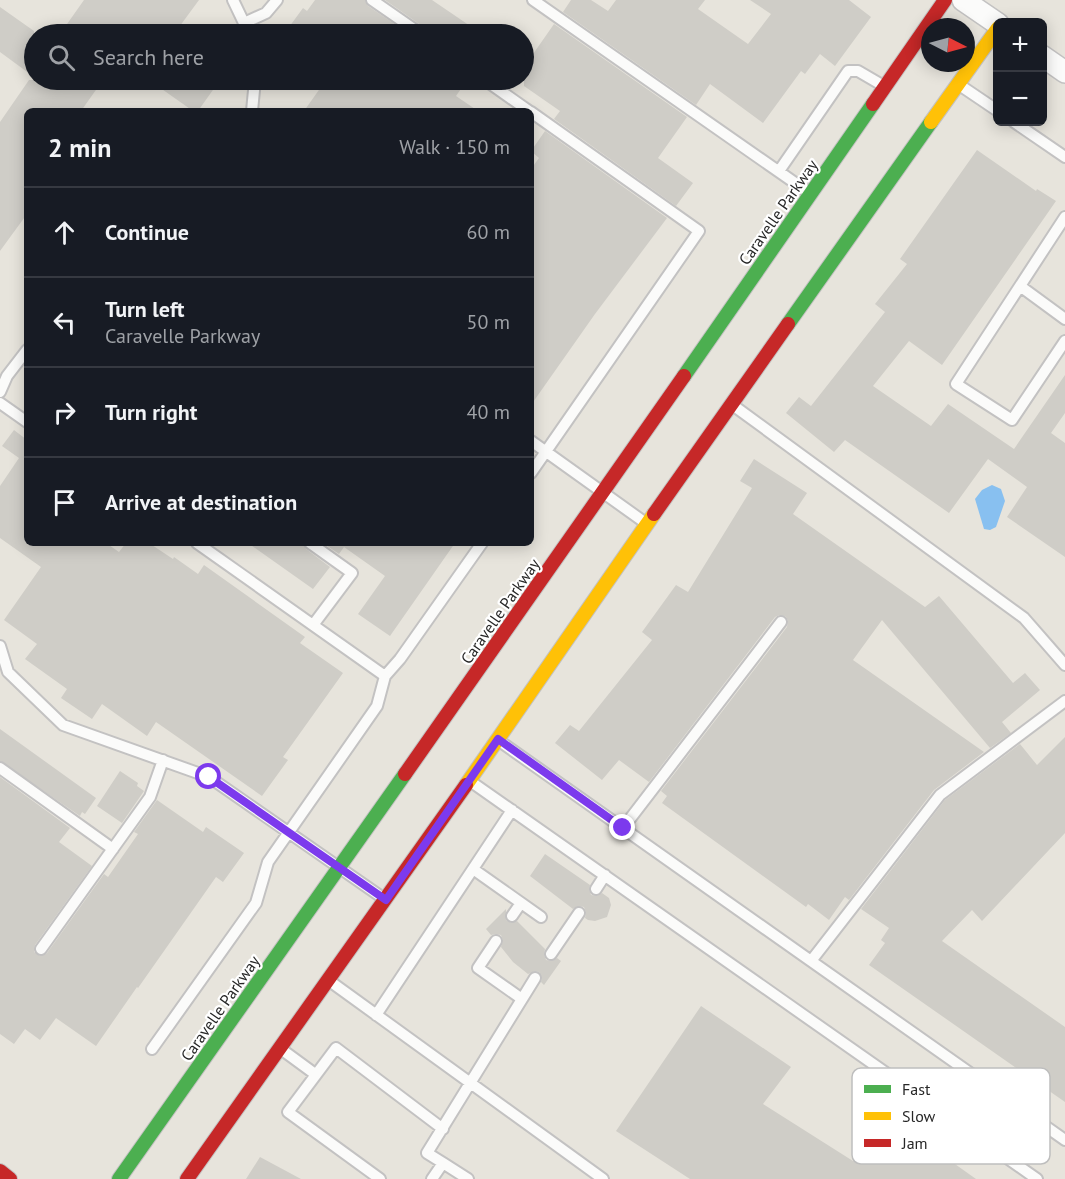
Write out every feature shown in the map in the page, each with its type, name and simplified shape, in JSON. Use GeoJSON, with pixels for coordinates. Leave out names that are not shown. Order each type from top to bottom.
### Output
{"type":"FeatureCollection","features":[{"type":"Feature","properties":{"kind":"street","name":"Caravelle Parkway"},"geometry":{"type":"LineString","coordinates":[[119,1179],[603,493],[945,0]]}},
{"type":"Feature","properties":{"kind":"street"},"geometry":{"type":"LineString","coordinates":[[963,0],[993,22]]}},
{"type":"Feature","properties":{"kind":"street"},"geometry":{"type":"LineString","coordinates":[[187,1179],[386,900],[731,404],[993,33]]}},
{"type":"Feature","properties":{"kind":"street"},"geometry":{"type":"LineString","coordinates":[[1047,59],[1065,72]]}},
{"type":"Feature","properties":{"kind":"street"},"geometry":{"type":"LineString","coordinates":[[0,1171],[10,1179]]}},
{"type":"Feature","properties":{"kind":"lane"},"geometry":{"type":"LineString","coordinates":[[233,0],[243,24]]}},
{"type":"Feature","properties":{"kind":"lane"},"geometry":{"type":"LineString","coordinates":[[252,24],[266,13],[277,0]]}},
{"type":"Feature","properties":{"kind":"lane"},"geometry":{"type":"LineString","coordinates":[[372,0],[407,24]]}},
{"type":"Feature","properties":{"kind":"lane"},"geometry":{"type":"LineString","coordinates":[[532,0],[811,194]]}},
{"type":"Feature","properties":{"kind":"lane"},"geometry":{"type":"LineString","coordinates":[[778,171],[848,71],[858,71],[885,87]]}},
{"type":"Feature","properties":{"kind":"lane"},"geometry":{"type":"LineString","coordinates":[[958,84],[993,108]]}},
{"type":"Feature","properties":{"kind":"lane"},"geometry":{"type":"LineString","coordinates":[[252,108],[254,90]]}},
{"type":"Feature","properties":{"kind":"lane"},"geometry":{"type":"LineString","coordinates":[[499,90],[524,108]]}},
{"type":"Feature","properties":{"kind":"lane"},"geometry":{"type":"LineString","coordinates":[[534,115],[699,231],[534,469]]}},
{"type":"Feature","properties":{"kind":"lane"},"geometry":{"type":"LineString","coordinates":[[1020,126],[1065,157]]}},
{"type":"Feature","properties":{"kind":"lane"},"geometry":{"type":"LineString","coordinates":[[1065,217],[956,384],[1012,420],[1065,341]]}},
{"type":"Feature","properties":{"kind":"lane"},"geometry":{"type":"LineString","coordinates":[[1020,286],[1065,319]]}},
{"type":"Feature","properties":{"kind":"lane"},"geometry":{"type":"LineString","coordinates":[[0,392],[7,376],[24,354]]}},
{"type":"Feature","properties":{"kind":"lane"},"geometry":{"type":"LineString","coordinates":[[0,403],[24,420]]}},
{"type":"Feature","properties":{"kind":"lane"},"geometry":{"type":"LineString","coordinates":[[731,404],[1024,618],[1065,665]]}},
{"type":"Feature","properties":{"kind":"lane"},"geometry":{"type":"LineString","coordinates":[[534,443],[647,524]]}},
{"type":"Feature","properties":{"kind":"lane"},"geometry":{"type":"LineString","coordinates":[[202,546],[385,676]]}},
{"type":"Feature","properties":{"kind":"lane"},"geometry":{"type":"LineString","coordinates":[[313,625],[352,573],[314,546]]}},
{"type":"Feature","properties":{"kind":"lane"},"geometry":{"type":"LineString","coordinates":[[152,1049],[256,903],[268,862],[377,706],[385,676],[400,659],[480,546]]}},
{"type":"Feature","properties":{"kind":"lane"},"geometry":{"type":"LineString","coordinates":[[623,828],[782,622]]}},
{"type":"Feature","properties":{"kind":"lane"},"geometry":{"type":"LineString","coordinates":[[0,646],[4,674],[63,724],[209,777],[386,900]]}},
{"type":"Feature","properties":{"kind":"lane"},"geometry":{"type":"LineString","coordinates":[[811,961],[940,795],[1065,701]]}},
{"type":"Feature","properties":{"kind":"lane"},"geometry":{"type":"LineString","coordinates":[[498,739],[963,1068]]}},
{"type":"Feature","properties":{"kind":"lane"},"geometry":{"type":"LineString","coordinates":[[41,949],[150,797],[163,760]]}},
{"type":"Feature","properties":{"kind":"lane"},"geometry":{"type":"LineString","coordinates":[[0,768],[113,849]]}},
{"type":"Feature","properties":{"kind":"lane"},"geometry":{"type":"LineString","coordinates":[[469,780],[878,1068]]}},
{"type":"Feature","properties":{"kind":"lane"},"geometry":{"type":"LineString","coordinates":[[376,1015],[512,810]]}},
{"type":"Feature","properties":{"kind":"lane"},"geometry":{"type":"LineString","coordinates":[[473,869],[541,917]]}},
{"type":"Feature","properties":{"kind":"lane"},"geometry":{"type":"LineString","coordinates":[[596,889],[605,875]]}},
{"type":"Feature","properties":{"kind":"lane"},"geometry":{"type":"LineString","coordinates":[[512,916],[521,903]]}},
{"type":"Feature","properties":{"kind":"lane"},"geometry":{"type":"LineString","coordinates":[[551,954],[579,913]]}},
{"type":"Feature","properties":{"kind":"lane"},"geometry":{"type":"LineString","coordinates":[[555,927],[565,934]]}},
{"type":"Feature","properties":{"kind":"lane"},"geometry":{"type":"LineString","coordinates":[[496,941],[478,968],[522,999]]}},
{"type":"Feature","properties":{"kind":"lane"},"geometry":{"type":"LineString","coordinates":[[468,1179],[427,1153],[535,978]]}},
{"type":"Feature","properties":{"kind":"lane"},"geometry":{"type":"LineString","coordinates":[[329,980],[603,1179]]}},
{"type":"Feature","properties":{"kind":"lane"},"geometry":{"type":"LineString","coordinates":[[280,1048],[315,1074]]}},
{"type":"Feature","properties":{"kind":"lane"},"geometry":{"type":"LineString","coordinates":[[380,1179],[288,1112],[336,1048],[443,1129]]}},
{"type":"Feature","properties":{"kind":"lane"},"geometry":{"type":"LineString","coordinates":[[1050,1129],[1065,1140]]}},
{"type":"Feature","properties":{"kind":"lane"},"geometry":{"type":"LineString","coordinates":[[432,1179],[443,1163]]}},
{"type":"Feature","properties":{"kind":"lane"},"geometry":{"type":"LineString","coordinates":[[1015,1164],[1037,1179]]}},
{"type":"Feature","properties":{"kind":"lane"},"geometry":{"type":"LineString","coordinates":[[582,1179],[589,1169]]}},
{"type":"Feature","properties":{"kind":"water"},"geometry":{"type":"Polygon","coordinates":[[[992,485],[1001,489],[1005,501],[996,527],[990,530],[984,529],[975,499],[982,490],[992,485]]]}},
{"type":"Feature","properties":{"kind":"building"},"geometry":{"type":"Polygon","coordinates":[[[84,0],[199,0],[181,24],[67,24],[84,0]]]}},
{"type":"Feature","properties":{"kind":"building"},"geometry":{"type":"Polygon","coordinates":[[[315,0],[365,0],[368,6],[394,24],[291,24],[303,8],[307,11],[315,0]]]}},
{"type":"Feature","properties":{"kind":"building"},"geometry":{"type":"Polygon","coordinates":[[[385,0],[432,0],[467,24],[419,24],[385,0]]]}},
{"type":"Feature","properties":{"kind":"building"},"geometry":{"type":"Polygon","coordinates":[[[571,0],[591,0],[608,11],[616,0],[705,0],[698,9],[748,44],[771,14],[750,0],[849,0],[871,17],[835,66],[820,54],[805,74],[801,71],[763,123],[710,84],[696,105],[563,12],[571,0]]]}},
{"type":"Feature","properties":{"kind":"building"},"geometry":{"type":"Polygon","coordinates":[[[0,7],[24,24],[24,70],[0,52],[0,7]]]}},
{"type":"Feature","properties":{"kind":"building"},"geometry":{"type":"Polygon","coordinates":[[[554,24],[687,117],[658,158],[693,183],[676,206],[554,119],[560,111],[530,90],[534,90],[534,53],[554,24]]]}},
{"type":"Feature","properties":{"kind":"building"},"geometry":{"type":"Polygon","coordinates":[[[24,87],[24,90],[96,90],[83,108],[24,108],[24,218],[0,251],[0,122],[24,87]]]}},
{"type":"Feature","properties":{"kind":"building"},"geometry":{"type":"Polygon","coordinates":[[[163,90],[213,90],[200,108],[189,108],[163,90]]]}},
{"type":"Feature","properties":{"kind":"building"},"geometry":{"type":"Polygon","coordinates":[[[319,90],[460,90],[456,96],[474,108],[306,108],[319,90]]]}},
{"type":"Feature","properties":{"kind":"building"},"geometry":{"type":"Polygon","coordinates":[[[545,131],[667,218],[534,401],[534,165],[539,158],[534,154],[534,147],[545,131]]]}},
{"type":"Feature","properties":{"kind":"building"},"geometry":{"type":"Polygon","coordinates":[[[977,150],[1036,191],[1037,189],[1056,201],[942,365],[909,341],[873,386],[931,426],[948,404],[1014,449],[1065,375],[1065,413],[1051,433],[1065,443],[1065,557],[1007,517],[1027,487],[988,459],[949,513],[845,440],[834,452],[786,413],[799,397],[811,406],[885,312],[875,304],[907,264],[900,259],[977,150]]]}},
{"type":"Feature","properties":{"kind":"building"},"geometry":{"type":"Polygon","coordinates":[[[14,430],[24,438],[24,546],[110,546],[119,552],[124,546],[154,546],[198,574],[204,565],[305,637],[300,643],[343,673],[283,757],[288,760],[262,796],[156,722],[147,736],[102,704],[92,719],[61,698],[67,689],[25,659],[37,644],[4,620],[41,567],[0,538],[0,486],[19,458],[2,446],[14,430]]]}},
{"type":"Feature","properties":{"kind":"building"},"geometry":{"type":"Polygon","coordinates":[[[754,459],[807,493],[793,514],[925,607],[939,596],[1013,683],[1025,673],[1040,690],[1002,722],[1011,733],[990,748],[882,620],[853,660],[984,752],[934,790],[849,900],[845,897],[829,920],[808,904],[806,907],[662,803],[667,796],[661,791],[787,627],[788,620],[785,616],[775,617],[649,782],[619,760],[602,780],[555,743],[570,725],[579,731],[652,640],[642,632],[676,585],[688,592],[752,488],[740,481],[754,459]]]}},
{"type":"Feature","properties":{"kind":"building"},"geometry":{"type":"Polygon","coordinates":[[[252,546],[304,546],[330,567],[313,589],[252,546]]]}},
{"type":"Feature","properties":{"kind":"building"},"geometry":{"type":"Polygon","coordinates":[[[327,546],[453,546],[390,636],[358,614],[385,576],[344,547],[339,554],[327,546]]]}},
{"type":"Feature","properties":{"kind":"building"},"geometry":{"type":"Polygon","coordinates":[[[0,729],[96,798],[85,814],[82,812],[80,816],[0,761],[0,729]]]}},
{"type":"Feature","properties":{"kind":"building"},"geometry":{"type":"Polygon","coordinates":[[[1065,737],[1065,833],[982,921],[972,910],[942,941],[1065,1027],[1065,1102],[1050,1092],[1050,1068],[1016,1068],[869,965],[885,943],[881,940],[889,928],[861,909],[945,800],[1020,744],[1037,765],[1065,737]]]}},
{"type":"Feature","properties":{"kind":"building"},"geometry":{"type":"Polygon","coordinates":[[[120,771],[138,783],[137,786],[144,791],[122,823],[97,806],[120,771]]]}},
{"type":"Feature","properties":{"kind":"building"},"geometry":{"type":"Polygon","coordinates":[[[0,777],[70,828],[59,842],[92,866],[35,945],[34,952],[40,956],[47,953],[104,874],[108,877],[138,834],[134,832],[157,800],[203,832],[206,827],[244,853],[223,882],[216,877],[96,1046],[56,1018],[40,1040],[25,1029],[14,1044],[0,1034],[0,777]]]}},
{"type":"Feature","properties":{"kind":"building"},"geometry":{"type":"Polygon","coordinates":[[[545,854],[590,885],[591,895],[596,896],[602,893],[609,898],[611,905],[607,917],[595,921],[588,920],[585,918],[584,907],[579,906],[573,909],[530,876],[545,854]]]}},
{"type":"Feature","properties":{"kind":"building"},"geometry":{"type":"Polygon","coordinates":[[[506,909],[506,920],[511,923],[517,921],[545,949],[546,960],[551,961],[557,958],[561,961],[544,985],[539,972],[528,974],[513,962],[501,947],[503,941],[501,935],[491,935],[486,929],[506,909]]]}},
{"type":"Feature","properties":{"kind":"building"},"geometry":{"type":"Polygon","coordinates":[[[701,1006],[791,1067],[763,1104],[852,1160],[852,1164],[955,1164],[976,1179],[690,1179],[616,1131],[701,1006]]]}},
{"type":"Feature","properties":{"kind":"building"},"geometry":{"type":"Polygon","coordinates":[[[260,1157],[301,1179],[246,1179],[260,1157]]]}},
{"type":"Feature","properties":{"kind":"traffic: fast"},"geometry":{"type":"LineString","coordinates":[[684,376],[873,104]]}},
{"type":"Feature","properties":{"kind":"traffic: fast"},"geometry":{"type":"LineString","coordinates":[[788,324],[931,122]]}},
{"type":"Feature","properties":{"kind":"traffic: fast"},"geometry":{"type":"LineString","coordinates":[[119,1179],[405,774]]}},
{"type":"Feature","properties":{"kind":"traffic: slow"},"geometry":{"type":"LineString","coordinates":[[931,122],[993,35]]}},
{"type":"Feature","properties":{"kind":"traffic: slow"},"geometry":{"type":"LineString","coordinates":[[466,785],[654,514]]}},
{"type":"Feature","properties":{"kind":"traffic: jam"},"geometry":{"type":"LineString","coordinates":[[873,104],[945,0]]}},
{"type":"Feature","properties":{"kind":"traffic: jam"},"geometry":{"type":"LineString","coordinates":[[654,514],[788,324]]}},
{"type":"Feature","properties":{"kind":"traffic: jam"},"geometry":{"type":"LineString","coordinates":[[405,774],[684,376]]}},
{"type":"Feature","properties":{"kind":"traffic: jam"},"geometry":{"type":"LineString","coordinates":[[187,1179],[466,785]]}},
{"type":"Feature","properties":{"kind":"traffic: jam"},"geometry":{"type":"LineString","coordinates":[[0,1171],[10,1179]]}},
{"type":"Feature","properties":{"kind":"route"},"geometry":{"type":"LineString","coordinates":[[209,777],[386,900],[498,739],[623,828]]}}]}
